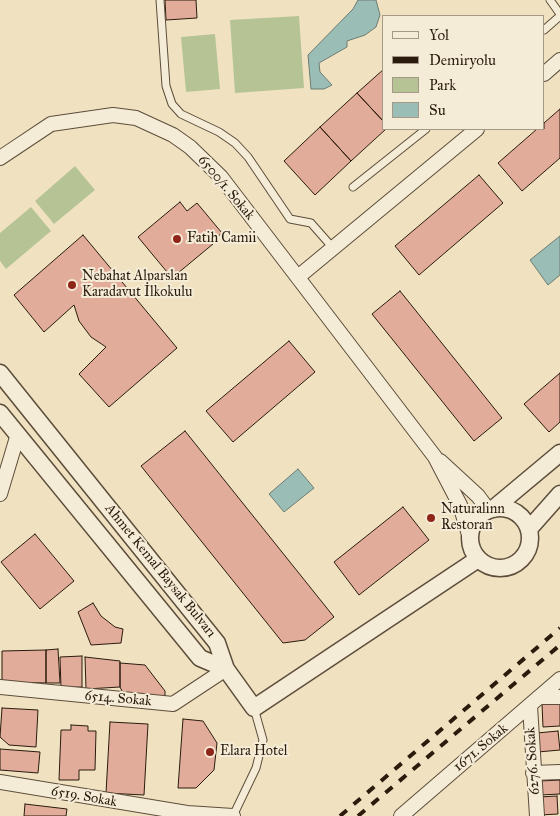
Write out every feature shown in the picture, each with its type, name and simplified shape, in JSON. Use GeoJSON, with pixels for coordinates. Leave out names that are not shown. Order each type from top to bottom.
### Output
{"type":"FeatureCollection","features":[{"type":"Feature","properties":{"kind":"street"},"geometry":{"type":"LineString","coordinates":[[545,73],[560,60]]}},
{"type":"Feature","properties":{"kind":"street","name":"6500/1. Sokak"},"geometry":{"type":"LineString","coordinates":[[0,158],[51,124],[113,115],[136,118],[173,135],[205,161],[220,177],[435,457]]}},
{"type":"Feature","properties":{"kind":"street"},"geometry":{"type":"LineString","coordinates":[[298,277],[476,130]]}},
{"type":"Feature","properties":{"kind":"street","name":"Ahmet Kemal Baysak Bulvarı"},"geometry":{"type":"LineString","coordinates":[[0,373],[217,643],[226,669]]}},
{"type":"Feature","properties":{"kind":"street","name":"Ahmet Kemal Baysak Bulvarı"},"geometry":{"type":"LineString","coordinates":[[0,413],[200,658],[226,669]]}},
{"type":"Feature","properties":{"kind":"street"},"geometry":{"type":"LineString","coordinates":[[0,494],[18,434]]}},
{"type":"Feature","properties":{"kind":"street"},"geometry":{"type":"LineString","coordinates":[[470,538],[476,520],[491,510],[560,453]]}},
{"type":"Feature","properties":{"kind":"street"},"geometry":{"type":"LineString","coordinates":[[435,457],[491,510],[510,510],[518,515],[529,529]]}},
{"type":"Feature","properties":{"kind":"street"},"geometry":{"type":"LineString","coordinates":[[435,457],[460,505],[471,547],[478,559],[490,567],[499,568],[517,563],[528,548],[529,529],[560,494]]}},
{"type":"Feature","properties":{"kind":"street"},"geometry":{"type":"LineString","coordinates":[[226,669],[254,708],[478,559]]}},
{"type":"Feature","properties":{"kind":"street","name":"6514. Sokak"},"geometry":{"type":"LineString","coordinates":[[0,687],[173,704],[226,669]]}},
{"type":"Feature","properties":{"kind":"street","name":"1671. Sokak"},"geometry":{"type":"LineString","coordinates":[[401,816],[560,679]]}},
{"type":"Feature","properties":{"kind":"street"},"geometry":{"type":"LineString","coordinates":[[534,702],[560,697]]}},
{"type":"Feature","properties":{"kind":"street","name":"6276. Sokak"},"geometry":{"type":"LineString","coordinates":[[534,702],[534,773],[537,816]]}},
{"type":"Feature","properties":{"kind":"street"},"geometry":{"type":"LineString","coordinates":[[534,773],[560,772]]}},
{"type":"Feature","properties":{"kind":"street","name":"6519. Sokak"},"geometry":{"type":"LineString","coordinates":[[0,782],[186,815],[233,816]]}},
{"type":"Feature","properties":{"kind":"lane"},"geometry":{"type":"LineString","coordinates":[[160,0],[166,86],[172,104],[181,114],[219,132],[235,143],[248,157],[290,219],[311,223],[333,248]]}},
{"type":"Feature","properties":{"kind":"lane"},"geometry":{"type":"LineString","coordinates":[[545,29],[560,15],[550,0]]}},
{"type":"Feature","properties":{"kind":"lane"},"geometry":{"type":"LineString","coordinates":[[353,188],[425,130]]}},
{"type":"Feature","properties":{"kind":"lane","name":"6519. Sokak"},"geometry":{"type":"LineString","coordinates":[[233,816],[256,768],[263,740],[254,708]]}},
{"type":"Feature","properties":{"kind":"green space"},"geometry":{"type":"Polygon","coordinates":[[[299,16],[304,88],[235,93],[230,20],[299,16]]]}},
{"type":"Feature","properties":{"kind":"green space"},"geometry":{"type":"Polygon","coordinates":[[[215,34],[220,89],[186,92],[181,37],[215,34]]]}},
{"type":"Feature","properties":{"kind":"green space"},"geometry":{"type":"Polygon","coordinates":[[[75,166],[95,190],[54,224],[35,201],[75,166]]]}},
{"type":"Feature","properties":{"kind":"green space"},"geometry":{"type":"Polygon","coordinates":[[[31,207],[51,231],[6,269],[0,261],[0,233],[31,207]]]}},
{"type":"Feature","properties":{"kind":"water"},"geometry":{"type":"Polygon","coordinates":[[[358,0],[376,0],[380,15],[376,27],[365,35],[347,41],[347,47],[319,63],[320,72],[332,85],[324,89],[311,89],[308,55],[353,9],[358,0]]]}},
{"type":"Feature","properties":{"kind":"water"},"geometry":{"type":"Polygon","coordinates":[[[560,236],[560,275],[548,285],[530,260],[560,236]]]}},
{"type":"Feature","properties":{"kind":"water"},"geometry":{"type":"Polygon","coordinates":[[[298,469],[314,488],[284,512],[269,494],[298,469]]]}},
{"type":"Feature","properties":{"kind":"building"},"geometry":{"type":"Polygon","coordinates":[[[165,0],[196,0],[197,18],[166,20],[165,0]]]}},
{"type":"Feature","properties":{"kind":"building"},"geometry":{"type":"Polygon","coordinates":[[[382,71],[382,120],[357,93],[382,71]]]}},
{"type":"Feature","properties":{"kind":"building"},"geometry":{"type":"Polygon","coordinates":[[[357,93],[382,120],[382,130],[385,130],[351,161],[320,127],[357,93]]]}},
{"type":"Feature","properties":{"kind":"building"},"geometry":{"type":"Polygon","coordinates":[[[560,109],[560,158],[522,191],[498,163],[536,130],[545,130],[545,122],[560,109]]]}},
{"type":"Feature","properties":{"kind":"building"},"geometry":{"type":"Polygon","coordinates":[[[320,127],[351,161],[315,195],[284,161],[320,127]]]}},
{"type":"Feature","properties":{"kind":"building"},"geometry":{"type":"Polygon","coordinates":[[[479,175],[503,203],[419,275],[395,246],[479,175]]]}},
{"type":"Feature","properties":{"kind":"building","name":"Fatih Camii"},"geometry":{"type":"Polygon","coordinates":[[[180,202],[187,211],[197,203],[222,233],[211,242],[213,244],[172,278],[138,237],[180,202]]]}},
{"type":"Feature","properties":{"kind":"building","name":"Nebahat Alparslan Karadavut İlkokulu"},"geometry":{"type":"Polygon","coordinates":[[[83,235],[177,348],[109,407],[79,374],[106,347],[91,337],[79,321],[74,305],[44,332],[14,295],[83,235]]]}},
{"type":"Feature","properties":{"kind":"building"},"geometry":{"type":"Polygon","coordinates":[[[400,291],[502,418],[474,441],[372,314],[400,291]]]}},
{"type":"Feature","properties":{"kind":"building"},"geometry":{"type":"Polygon","coordinates":[[[289,341],[315,372],[233,442],[206,411],[289,341]]]}},
{"type":"Feature","properties":{"kind":"building"},"geometry":{"type":"Polygon","coordinates":[[[560,373],[560,422],[549,432],[524,404],[560,373]]]}},
{"type":"Feature","properties":{"kind":"building"},"geometry":{"type":"Polygon","coordinates":[[[185,431],[334,617],[305,640],[283,643],[141,466],[185,431]]]}},
{"type":"Feature","properties":{"kind":"building"},"geometry":{"type":"Polygon","coordinates":[[[403,507],[429,540],[359,595],[334,562],[403,507]]]}},
{"type":"Feature","properties":{"kind":"building"},"geometry":{"type":"Polygon","coordinates":[[[35,534],[74,581],[40,609],[1,562],[35,534]]]}},
{"type":"Feature","properties":{"kind":"building"},"geometry":{"type":"Polygon","coordinates":[[[93,603],[101,616],[115,627],[123,629],[121,643],[91,645],[78,612],[93,603]]]}},
{"type":"Feature","properties":{"kind":"building"},"geometry":{"type":"Polygon","coordinates":[[[58,649],[60,683],[46,683],[46,650],[58,649]]]}},
{"type":"Feature","properties":{"kind":"building"},"geometry":{"type":"Polygon","coordinates":[[[46,650],[46,683],[2,682],[2,651],[46,650]]]}},
{"type":"Feature","properties":{"kind":"building"},"geometry":{"type":"Polygon","coordinates":[[[82,656],[82,687],[61,688],[60,657],[82,656]]]}},
{"type":"Feature","properties":{"kind":"building"},"geometry":{"type":"Polygon","coordinates":[[[85,657],[120,661],[120,687],[86,689],[85,657]]]}},
{"type":"Feature","properties":{"kind":"building"},"geometry":{"type":"Polygon","coordinates":[[[120,663],[145,665],[165,691],[165,698],[124,695],[120,687],[120,663]]]}},
{"type":"Feature","properties":{"kind":"building"},"geometry":{"type":"Polygon","coordinates":[[[560,703],[560,726],[543,727],[542,704],[560,703]]]}},
{"type":"Feature","properties":{"kind":"building"},"geometry":{"type":"Polygon","coordinates":[[[2,708],[38,710],[36,747],[9,745],[0,737],[2,708]]]}},
{"type":"Feature","properties":{"kind":"building"},"geometry":{"type":"Polygon","coordinates":[[[183,719],[203,721],[217,743],[214,770],[196,788],[178,788],[183,719]]]}},
{"type":"Feature","properties":{"kind":"building"},"geometry":{"type":"Polygon","coordinates":[[[110,722],[148,724],[144,795],[106,793],[110,722]]]}},
{"type":"Feature","properties":{"kind":"building"},"geometry":{"type":"Polygon","coordinates":[[[71,725],[88,726],[88,731],[96,731],[95,770],[79,770],[79,780],[59,780],[61,730],[71,730],[71,725]]]}},
{"type":"Feature","properties":{"kind":"building"},"geometry":{"type":"Polygon","coordinates":[[[558,731],[560,750],[538,752],[537,733],[558,731]]]}},
{"type":"Feature","properties":{"kind":"building"},"geometry":{"type":"Polygon","coordinates":[[[0,749],[40,752],[38,773],[0,770],[0,749]]]}},
{"type":"Feature","properties":{"kind":"building"},"geometry":{"type":"Polygon","coordinates":[[[560,780],[560,794],[540,795],[540,781],[560,780]]]}},
{"type":"Feature","properties":{"kind":"building"},"geometry":{"type":"Polygon","coordinates":[[[557,796],[558,814],[540,815],[539,797],[557,796]]]}},
{"type":"Feature","properties":{"kind":"building"},"geometry":{"type":"Polygon","coordinates":[[[25,804],[67,809],[66,816],[24,816],[25,804]]]}},
{"type":"Feature","properties":{"kind":"railway"},"geometry":{"type":"LineString","coordinates":[[340,816],[560,628]]}},
{"type":"Feature","properties":{"kind":"railway"},"geometry":{"type":"LineString","coordinates":[[358,816],[560,645]]}},
{"type":"Feature","properties":{"kind":"place","name":"Fatih Camii"},"geometry":{"type":"Point","coordinates":[177,239]}},
{"type":"Feature","properties":{"kind":"place","name":"Nebahat Alparslan Karadavut İlkokulu"},"geometry":{"type":"Point","coordinates":[72,285]}},
{"type":"Feature","properties":{"kind":"place","name":"Naturalinn Restoran"},"geometry":{"type":"Point","coordinates":[431,518]}},
{"type":"Feature","properties":{"kind":"place","name":"Elara Hotel"},"geometry":{"type":"Point","coordinates":[210,752]}}]}
